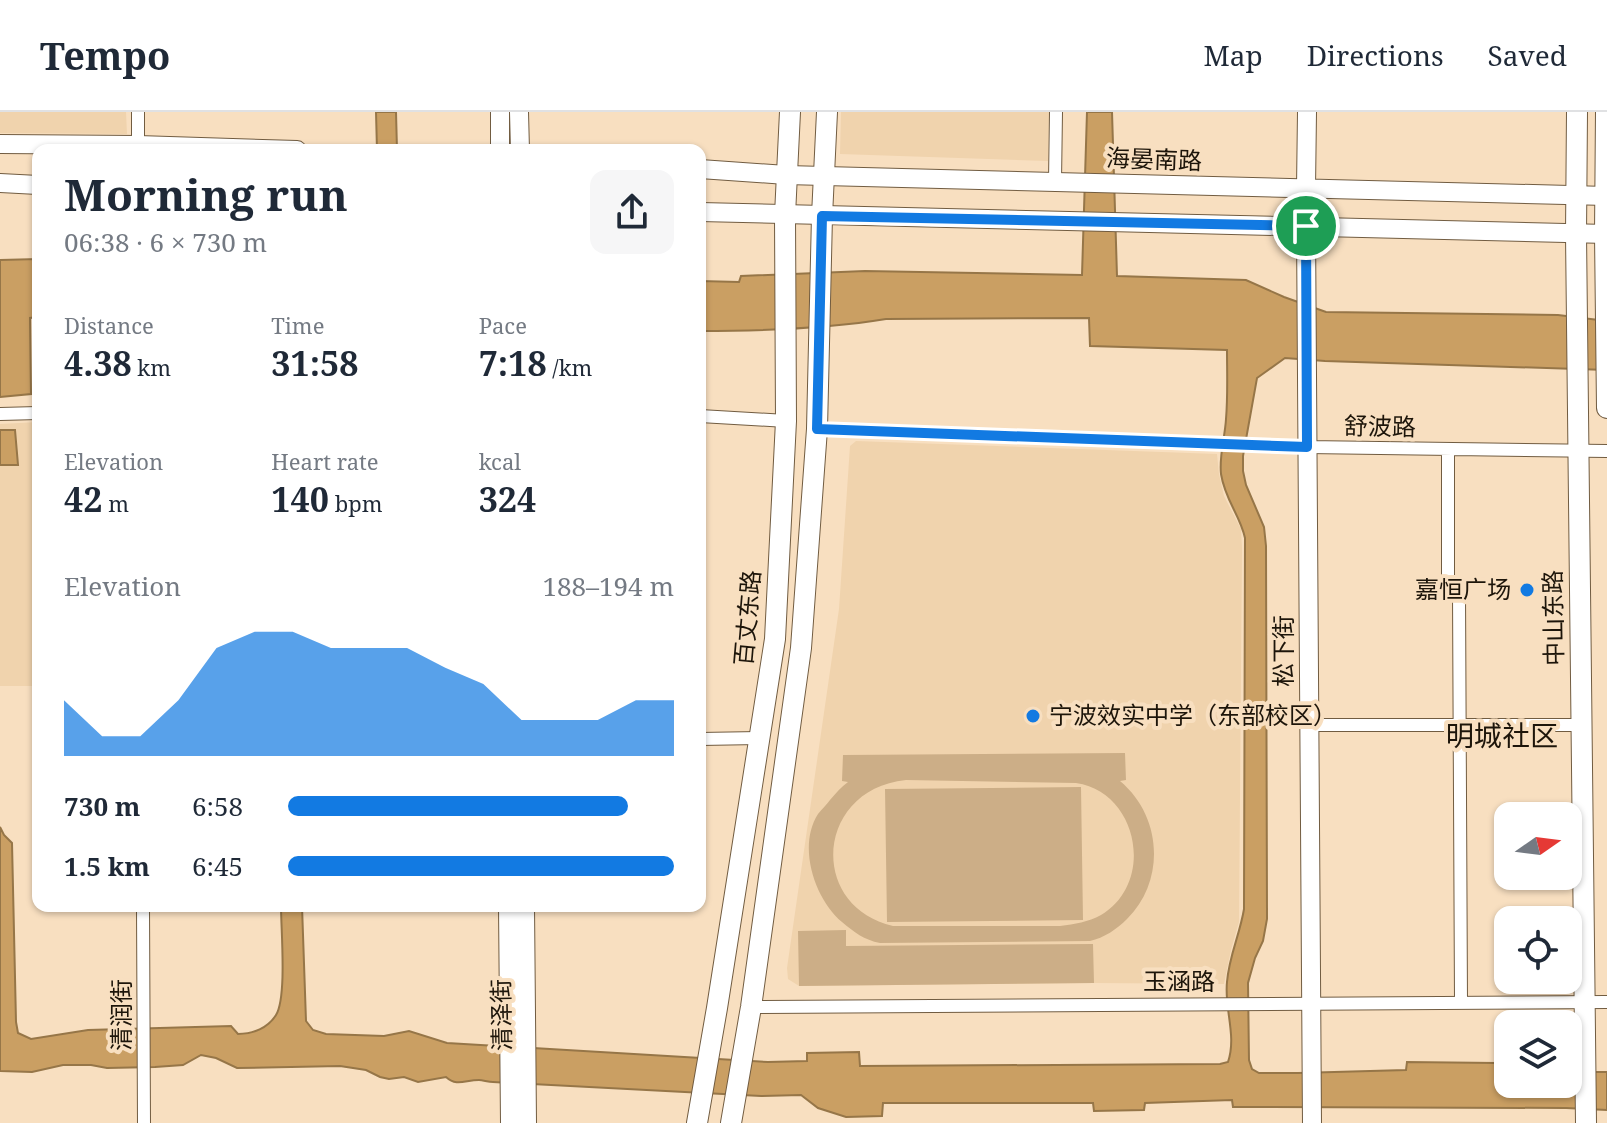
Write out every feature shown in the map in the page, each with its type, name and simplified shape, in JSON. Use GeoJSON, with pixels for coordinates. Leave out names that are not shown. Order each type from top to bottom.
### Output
{"type":"FeatureCollection","features":[{"type":"Feature","properties":{"kind":"main road"},"geometry":{"type":"LineString","coordinates":[[500,112],[500,144]]}},
{"type":"Feature","properties":{"kind":"main road"},"geometry":{"type":"LineString","coordinates":[[519,112],[520,144]]}},
{"type":"Feature","properties":{"kind":"main road","name":"百丈东路"},"geometry":{"type":"LineString","coordinates":[[697,1123],[775,639],[786,421],[785,215],[790,112]]}},
{"type":"Feature","properties":{"kind":"main road"},"geometry":{"type":"LineString","coordinates":[[731,1123],[751,1007],[801,648],[817,429],[827,112]]}},
{"type":"Feature","properties":{"kind":"main road"},"geometry":{"type":"LineString","coordinates":[[1306,188],[1307,112]]}},
{"type":"Feature","properties":{"kind":"main road","name":"中山东路"},"geometry":{"type":"LineString","coordinates":[[1577,112],[1586,1123]]}},
{"type":"Feature","properties":{"kind":"main road"},"geometry":{"type":"LineString","coordinates":[[1606,112],[1607,408]]}},
{"type":"Feature","properties":{"kind":"main road"},"geometry":{"type":"LineString","coordinates":[[0,144],[32,145]]}},
{"type":"Feature","properties":{"kind":"main road","name":"海晏南路"},"geometry":{"type":"LineString","coordinates":[[706,169],[786,175],[1606,196]]}},
{"type":"Feature","properties":{"kind":"main road"},"geometry":{"type":"LineString","coordinates":[[0,183],[32,185]]}},
{"type":"Feature","properties":{"kind":"main road"},"geometry":{"type":"LineString","coordinates":[[706,212],[1606,234]]}},
{"type":"Feature","properties":{"kind":"main road","name":"松下街"},"geometry":{"type":"LineString","coordinates":[[1306,226],[1312,1123]]}},
{"type":"Feature","properties":{"kind":"main road","name":"清泽街"},"geometry":{"type":"LineString","coordinates":[[508,912],[510,1123]]}},
{"type":"Feature","properties":{"kind":"main road","name":"清泽街"},"geometry":{"type":"LineString","coordinates":[[525,912],[527,1123]]}},
{"type":"Feature","properties":{"kind":"street"},"geometry":{"type":"LineString","coordinates":[[138,112],[138,144]]}},
{"type":"Feature","properties":{"kind":"street"},"geometry":{"type":"LineString","coordinates":[[1055,181],[1056,112]]}},
{"type":"Feature","properties":{"kind":"street"},"geometry":{"type":"LineString","coordinates":[[0,414],[32,413]]}},
{"type":"Feature","properties":{"kind":"street"},"geometry":{"type":"LineString","coordinates":[[706,416],[786,421]]}},
{"type":"Feature","properties":{"kind":"street","name":"舒波路"},"geometry":{"type":"LineString","coordinates":[[817,429],[1307,447],[1607,451]]}},
{"type":"Feature","properties":{"kind":"street"},"geometry":{"type":"LineString","coordinates":[[1448,450],[1448,578],[1459,593],[1461,1001]]}},
{"type":"Feature","properties":{"kind":"street"},"geometry":{"type":"LineString","coordinates":[[1308,725],[1582,725]]}},
{"type":"Feature","properties":{"kind":"street"},"geometry":{"type":"LineString","coordinates":[[706,739],[759,738]]}},
{"type":"Feature","properties":{"kind":"street","name":"清润街"},"geometry":{"type":"LineString","coordinates":[[143,912],[144,1123]]}},
{"type":"Feature","properties":{"kind":"street","name":"玉涵路"},"geometry":{"type":"LineString","coordinates":[[751,1007],[1607,1002]]}},
{"type":"Feature","properties":{"kind":"shaded area"},"geometry":{"type":"Polygon","coordinates":[[[0,112],[126,112],[127,134],[0,133],[0,112]]]}},
{"type":"Feature","properties":{"kind":"shaded area"},"geometry":{"type":"Polygon","coordinates":[[[376,112],[396,112],[397,144],[377,144],[376,112]]]}},
{"type":"Feature","properties":{"kind":"shaded area"},"geometry":{"type":"Polygon","coordinates":[[[841,112],[1049,112],[1048,161],[840,154],[841,112]]]}},
{"type":"Feature","properties":{"kind":"shaded area"},"geometry":{"type":"Polygon","coordinates":[[[1087,112],[1112,112],[1117,276],[1246,280],[1326,312],[1558,315],[1607,321],[1607,370],[1285,358],[1257,378],[1243,471],[1264,527],[1266,546],[1267,919],[1263,941],[1248,983],[1249,1060],[1252,1069],[1259,1073],[1298,1073],[1406,1070],[1407,1062],[1494,1063],[1494,1098],[1582,1098],[1582,1072],[1607,1072],[1607,1110],[1233,1107],[1232,1100],[1145,1103],[1144,1110],[1094,1111],[1093,1103],[883,1103],[882,1116],[846,1117],[818,1108],[801,1095],[761,1096],[479,1080],[458,1082],[446,1077],[418,1082],[404,1077],[389,1079],[366,1070],[340,1066],[237,1068],[201,1055],[183,1065],[107,1068],[63,1065],[32,1072],[0,1071],[0,827],[12,843],[16,1022],[18,1033],[31,1039],[88,1030],[231,1026],[238,1034],[260,1029],[273,1020],[279,1006],[282,979],[281,912],[302,912],[306,1021],[313,1030],[326,1034],[384,1036],[409,1031],[447,1043],[768,1062],[807,1061],[807,1053],[859,1052],[860,1066],[1228,1062],[1231,1032],[1227,982],[1244,909],[1245,538],[1221,474],[1227,410],[1227,350],[1090,346],[1089,318],[886,319],[793,329],[706,331],[706,281],[739,282],[741,276],[865,271],[1082,275],[1087,112]]]}},
{"type":"Feature","properties":{"kind":"shaded area"},"geometry":{"type":"Polygon","coordinates":[[[32,259],[31,394],[0,397],[0,260],[32,259]]]}},
{"type":"Feature","properties":{"kind":"shaded area"},"geometry":{"type":"Polygon","coordinates":[[[32,422],[32,686],[0,686],[0,424],[32,422]]]}},
{"type":"Feature","properties":{"kind":"shaded area"},"geometry":{"type":"Polygon","coordinates":[[[0,430],[15,430],[18,465],[0,465],[0,430]]]}},
{"type":"Feature","properties":{"kind":"shaded area","name":"宁波效实中学（东部校区）"},"geometry":{"type":"Polygon","coordinates":[[[856,441],[1217,454],[1224,496],[1241,529],[1242,548],[1239,922],[1224,984],[799,986],[788,979],[787,968],[839,609],[850,446],[856,441]]]}},
{"type":"Feature","properties":{"kind":"shaded area"},"geometry":{"type":"Polygon","coordinates":[[[1125,753],[1126,780],[1120,781],[1134,795],[1151,830],[1153,867],[1148,886],[1140,903],[1123,923],[1090,941],[880,943],[869,940],[832,912],[817,886],[809,857],[812,827],[818,814],[848,782],[842,781],[843,755],[1125,753]],[[906,780],[876,788],[854,804],[840,825],[834,849],[836,873],[846,896],[865,914],[893,926],[1060,926],[1091,919],[1101,915],[1118,900],[1129,882],[1134,861],[1132,840],[1126,820],[1114,803],[1097,790],[1076,783],[906,780]]]}},
{"type":"Feature","properties":{"kind":"shaded area"},"geometry":{"type":"Polygon","coordinates":[[[1081,787],[1083,920],[887,922],[885,789],[1081,787]]]}},
{"type":"Feature","properties":{"kind":"shaded area"},"geometry":{"type":"Polygon","coordinates":[[[846,930],[846,946],[1093,944],[1094,983],[799,986],[798,931],[846,930]]]}},
{"type":"Feature","properties":{"kind":"place","name":"嘉恒广场"},"geometry":{"type":"Point","coordinates":[1527,590]}},
{"type":"Feature","properties":{"kind":"place","name":"宁波效实中学（东部校区）"},"geometry":{"type":"Point","coordinates":[1033,716]}},
{"type":"Feature","properties":{"kind":"district","name":"明城社区"},"geometry":{"type":"Point","coordinates":[1502,736]}},
{"type":"Feature","properties":{"kind":"route"},"geometry":{"type":"LineString","coordinates":[[822,216],[1306,226],[1307,447],[817,429],[822,216]]}}]}
